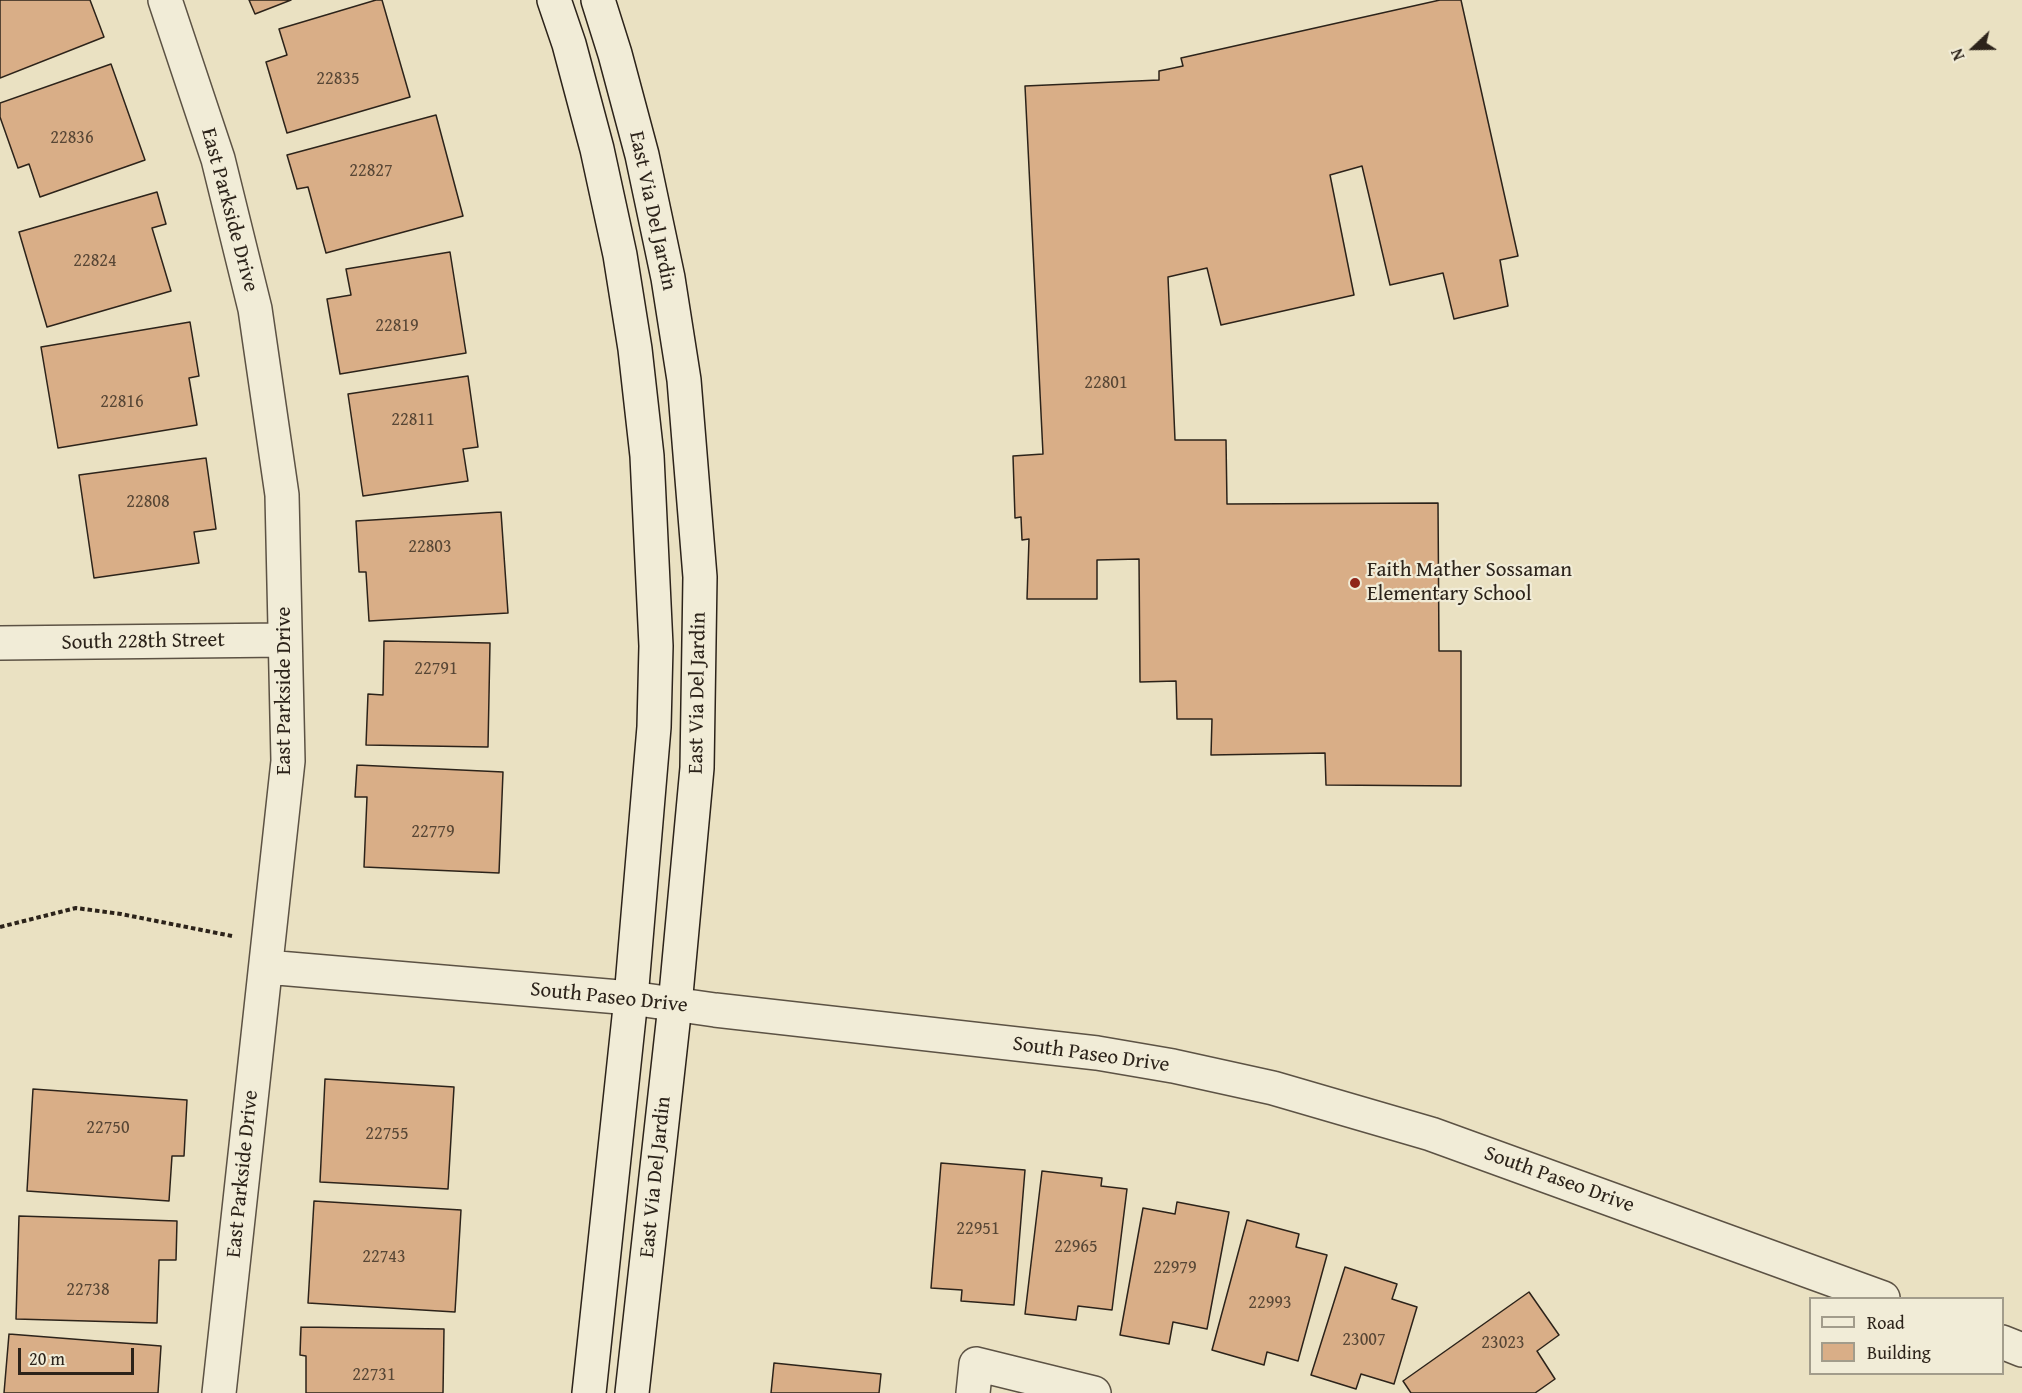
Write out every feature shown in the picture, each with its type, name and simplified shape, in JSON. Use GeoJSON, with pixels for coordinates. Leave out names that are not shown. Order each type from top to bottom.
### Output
{"type":"FeatureCollection","features":[{"type":"Feature","properties":{"kind":"street","name":"East Parkside Drive"},"geometry":{"type":"LineString","coordinates":[[165,0],[218,159],[255,309],[282,495],[288,761],[219,1393]]}},
{"type":"Feature","properties":{"kind":"street","name":"East Via Del Jardin"},"geometry":{"type":"LineString","coordinates":[[554,0],[569,44],[597,149],[620,255],[635,349],[647,456],[656,645],[654,727],[632,998],[589,1393]]}},
{"type":"Feature","properties":{"kind":"street","name":"East Via Del Jardin"},"geometry":{"type":"LineString","coordinates":[[596,5],[642,155],[668,278],[684,380],[700,577],[697,768],[675,1005],[632,1393]]}},
{"type":"Feature","properties":{"kind":"street","name":"South 228th Street"},"geometry":{"type":"LineString","coordinates":[[0,644],[285,640]]}},
{"type":"Feature","properties":{"kind":"street","name":"South Paseo Drive"},"geometry":{"type":"LineString","coordinates":[[267,957],[1097,1053],[1173,1066],[1273,1088],[1431,1134],[1878,1297]]}},
{"type":"Feature","properties":{"kind":"street"},"geometry":{"type":"LineString","coordinates":[[2004,1343],[2022,1350]]}},
{"type":"Feature","properties":{"kind":"street"},"geometry":{"type":"LineString","coordinates":[[975,1379],[1094,1393]]}},
{"type":"Feature","properties":{"kind":"path"},"geometry":{"type":"LineString","coordinates":[[0,927],[76,908],[218,933],[267,957]]}},
{"type":"Feature","properties":{"kind":"building"},"geometry":{"type":"Polygon","coordinates":[[[0,0],[90,0],[104,37],[0,78],[0,0]]]}},
{"type":"Feature","properties":{"kind":"building"},"geometry":{"type":"Polygon","coordinates":[[[249,0],[291,0],[255,14],[249,0]]]}},
{"type":"Feature","properties":{"kind":"building"},"geometry":{"type":"Polygon","coordinates":[[[382,0],[410,97],[287,133],[266,62],[287,55],[279,29],[382,0]]]}},
{"type":"Feature","properties":{"kind":"building"},"geometry":{"type":"Polygon","coordinates":[[[1440,0],[1461,0],[1518,256],[1500,260],[1508,306],[1454,319],[1443,273],[1390,285],[1362,166],[1330,175],[1354,295],[1221,325],[1207,268],[1168,277],[1175,440],[1226,440],[1227,504],[1438,503],[1439,651],[1461,651],[1461,786],[1326,785],[1325,753],[1211,755],[1212,719],[1177,719],[1176,681],[1140,682],[1139,559],[1097,560],[1097,599],[1027,599],[1029,539],[1022,540],[1021,517],[1015,518],[1013,456],[1043,454],[1025,86],[1159,80],[1159,71],[1183,66],[1181,58],[1440,0]]]}},
{"type":"Feature","properties":{"kind":"building"},"geometry":{"type":"Polygon","coordinates":[[[111,64],[145,160],[40,197],[29,164],[18,168],[0,117],[0,103],[111,64]]]}},
{"type":"Feature","properties":{"kind":"building"},"geometry":{"type":"Polygon","coordinates":[[[436,115],[463,216],[326,253],[308,187],[297,189],[287,155],[436,115]]]}},
{"type":"Feature","properties":{"kind":"building"},"geometry":{"type":"Polygon","coordinates":[[[157,192],[166,224],[152,228],[171,291],[47,327],[19,232],[157,192]]]}},
{"type":"Feature","properties":{"kind":"building"},"geometry":{"type":"Polygon","coordinates":[[[450,252],[466,353],[340,374],[327,299],[351,295],[346,269],[450,252]]]}},
{"type":"Feature","properties":{"kind":"building"},"geometry":{"type":"Polygon","coordinates":[[[190,322],[199,376],[189,378],[197,425],[58,448],[41,347],[190,322]]]}},
{"type":"Feature","properties":{"kind":"building"},"geometry":{"type":"Polygon","coordinates":[[[468,376],[478,447],[463,449],[468,481],[363,496],[348,394],[468,376]]]}},
{"type":"Feature","properties":{"kind":"building"},"geometry":{"type":"Polygon","coordinates":[[[206,458],[216,529],[194,532],[199,563],[94,578],[79,475],[206,458]]]}},
{"type":"Feature","properties":{"kind":"building"},"geometry":{"type":"Polygon","coordinates":[[[501,512],[508,613],[369,621],[366,572],[359,572],[356,521],[501,512]]]}},
{"type":"Feature","properties":{"kind":"building"},"geometry":{"type":"Polygon","coordinates":[[[384,641],[490,643],[488,747],[366,745],[368,694],[383,695],[384,641]]]}},
{"type":"Feature","properties":{"kind":"building"},"geometry":{"type":"Polygon","coordinates":[[[357,765],[503,772],[499,873],[364,867],[367,797],[355,797],[357,765]]]}},
{"type":"Feature","properties":{"kind":"building"},"geometry":{"type":"Polygon","coordinates":[[[325,1079],[454,1087],[448,1189],[320,1182],[325,1079]]]}},
{"type":"Feature","properties":{"kind":"building"},"geometry":{"type":"Polygon","coordinates":[[[33,1089],[187,1100],[184,1156],[172,1156],[169,1201],[27,1191],[33,1089]]]}},
{"type":"Feature","properties":{"kind":"building"},"geometry":{"type":"Polygon","coordinates":[[[941,1163],[1025,1170],[1014,1305],[961,1301],[962,1290],[931,1288],[941,1163]]]}},
{"type":"Feature","properties":{"kind":"building"},"geometry":{"type":"Polygon","coordinates":[[[1042,1171],[1102,1178],[1101,1186],[1127,1189],[1112,1310],[1078,1306],[1076,1320],[1025,1314],[1042,1171]]]}},
{"type":"Feature","properties":{"kind":"building"},"geometry":{"type":"Polygon","coordinates":[[[314,1201],[461,1210],[455,1312],[308,1303],[314,1201]]]}},
{"type":"Feature","properties":{"kind":"building"},"geometry":{"type":"Polygon","coordinates":[[[1177,1202],[1229,1212],[1207,1329],[1173,1322],[1169,1344],[1120,1335],[1143,1208],[1175,1214],[1177,1202]]]}},
{"type":"Feature","properties":{"kind":"building"},"geometry":{"type":"Polygon","coordinates":[[[19,1216],[177,1221],[176,1260],[159,1260],[157,1323],[16,1319],[19,1216]]]}},
{"type":"Feature","properties":{"kind":"building"},"geometry":{"type":"Polygon","coordinates":[[[1247,1220],[1299,1234],[1296,1247],[1327,1255],[1298,1361],[1267,1352],[1264,1365],[1212,1350],[1247,1220]]]}},
{"type":"Feature","properties":{"kind":"building"},"geometry":{"type":"Polygon","coordinates":[[[1345,1267],[1397,1284],[1392,1299],[1417,1307],[1394,1384],[1361,1374],[1356,1389],[1311,1375],[1345,1267]]]}},
{"type":"Feature","properties":{"kind":"building"},"geometry":{"type":"Polygon","coordinates":[[[1529,1292],[1559,1335],[1537,1351],[1555,1379],[1535,1393],[1411,1393],[1403,1381],[1529,1292]]]}},
{"type":"Feature","properties":{"kind":"building"},"geometry":{"type":"Polygon","coordinates":[[[301,1327],[444,1329],[443,1393],[306,1393],[306,1356],[300,1355],[301,1327]]]}},
{"type":"Feature","properties":{"kind":"building"},"geometry":{"type":"Polygon","coordinates":[[[9,1334],[161,1346],[158,1393],[4,1393],[9,1334]]]}},
{"type":"Feature","properties":{"kind":"building"},"geometry":{"type":"Polygon","coordinates":[[[774,1363],[881,1374],[879,1393],[771,1393],[774,1363]]]}},
{"type":"Feature","properties":{"kind":"place","name":"Faith Mather Sossaman Elementary School"},"geometry":{"type":"Point","coordinates":[1355,583]}}]}
